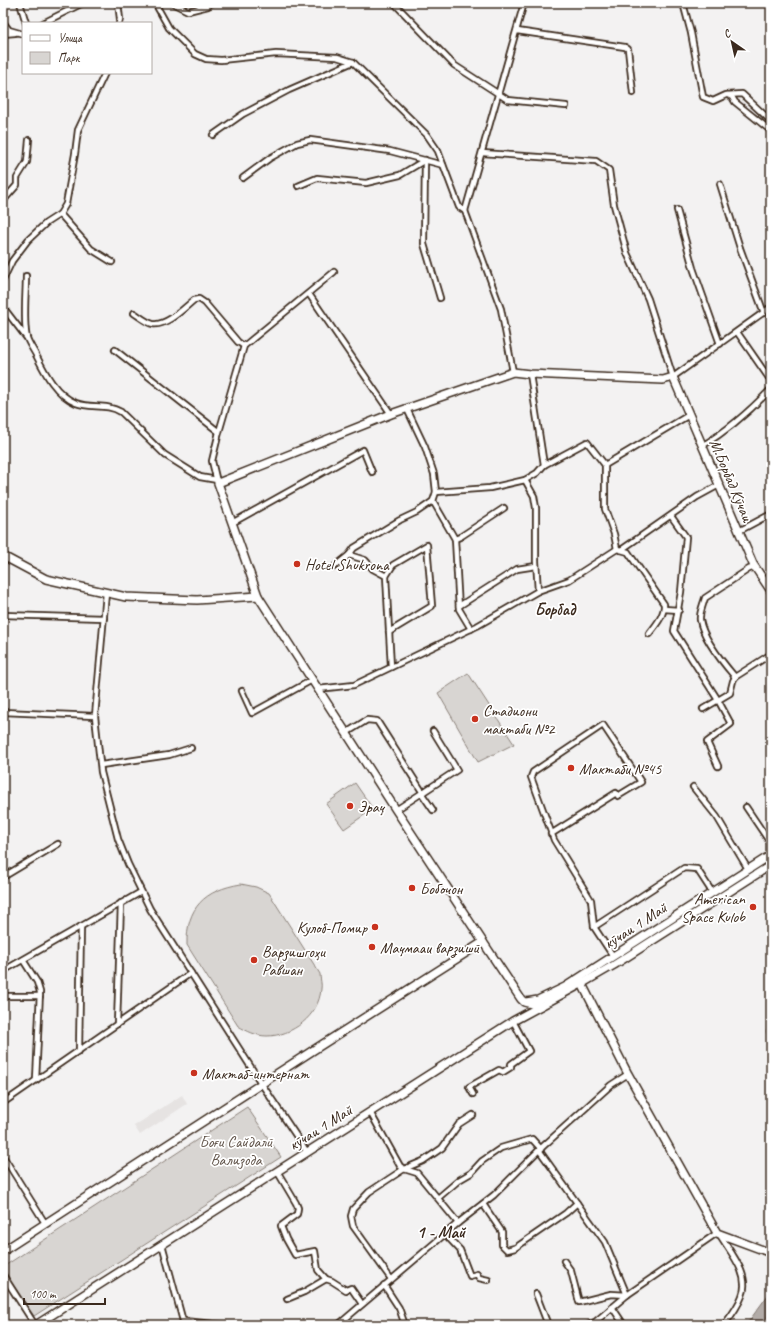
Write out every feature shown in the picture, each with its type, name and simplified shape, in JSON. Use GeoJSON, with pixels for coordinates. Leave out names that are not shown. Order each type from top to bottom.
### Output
{"type":"FeatureCollection","features":[{"type":"Feature","properties":{"kind":"main road"},"geometry":{"type":"LineString","coordinates":[[514,1020],[523,1011],[524,1002],[396,810],[258,596],[217,482],[392,414],[513,372],[663,380],[673,377]]}},
{"type":"Feature","properties":{"kind":"main road","name":"М.Борбад Кӯчаи"},"geometry":{"type":"LineString","coordinates":[[673,377],[738,531],[755,567],[771,591]]}},
{"type":"Feature","properties":{"kind":"main road"},"geometry":{"type":"LineString","coordinates":[[3,556],[46,579],[126,597],[197,600],[258,596]]}},
{"type":"Feature","properties":{"kind":"main road","name":"кӯчаи 1 Май"},"geometry":{"type":"LineString","coordinates":[[524,1002],[538,1000],[581,981],[613,956],[771,855]]}},
{"type":"Feature","properties":{"kind":"main road","name":"кӯчаи 1 Май"},"geometry":{"type":"LineString","coordinates":[[35,1325],[514,1020],[540,1006],[771,865]]}},
{"type":"Feature","properties":{"kind":"main road"},"geometry":{"type":"LineString","coordinates":[[3,1251],[483,942]]}},
{"type":"Feature","properties":{"kind":"main road"},"geometry":{"type":"LineString","coordinates":[[581,981],[628,1074],[718,1234],[771,1253]]}},
{"type":"Feature","properties":{"kind":"main road"},"geometry":{"type":"LineString","coordinates":[[524,1002],[540,1006]]}},
{"type":"Feature","properties":{"kind":"street"},"geometry":{"type":"LineString","coordinates":[[20,3],[26,22]]}},
{"type":"Feature","properties":{"kind":"street"},"geometry":{"type":"LineString","coordinates":[[45,22],[83,3]]}},
{"type":"Feature","properties":{"kind":"street"},"geometry":{"type":"LineString","coordinates":[[118,3],[119,22]]}},
{"type":"Feature","properties":{"kind":"street"},"geometry":{"type":"LineString","coordinates":[[155,3],[175,34],[195,54],[206,59],[221,60],[276,54],[337,57],[353,62],[427,135],[438,151],[458,207],[465,211]]}},
{"type":"Feature","properties":{"kind":"street"},"geometry":{"type":"LineString","coordinates":[[172,3],[188,11],[208,6],[211,3]]}},
{"type":"Feature","properties":{"kind":"street"},"geometry":{"type":"LineString","coordinates":[[394,3],[454,65],[508,100],[566,106]]}},
{"type":"Feature","properties":{"kind":"street"},"geometry":{"type":"LineString","coordinates":[[513,372],[501,309],[465,211],[524,3]]}},
{"type":"Feature","properties":{"kind":"street"},"geometry":{"type":"LineString","coordinates":[[683,3],[691,33],[703,97],[713,101],[726,95],[742,94],[771,121]]}},
{"type":"Feature","properties":{"kind":"street"},"geometry":{"type":"LineString","coordinates":[[3,22],[10,30],[22,34]]}},
{"type":"Feature","properties":{"kind":"street"},"geometry":{"type":"LineString","coordinates":[[517,31],[625,47],[628,49],[633,93]]}},
{"type":"Feature","properties":{"kind":"street"},"geometry":{"type":"LineString","coordinates":[[3,34],[16,32]]}},
{"type":"Feature","properties":{"kind":"street"},"geometry":{"type":"LineString","coordinates":[[213,135],[243,114],[276,97],[353,62]]}},
{"type":"Feature","properties":{"kind":"street"},"geometry":{"type":"LineString","coordinates":[[3,280],[12,261],[28,240],[46,223],[60,214],[66,204],[78,130],[105,74]]}},
{"type":"Feature","properties":{"kind":"street"},"geometry":{"type":"LineString","coordinates":[[726,95],[732,97],[735,102],[771,131]]}},
{"type":"Feature","properties":{"kind":"street"},"geometry":{"type":"LineString","coordinates":[[3,201],[17,185],[17,178],[27,162],[29,140]]}},
{"type":"Feature","properties":{"kind":"street"},"geometry":{"type":"LineString","coordinates":[[243,178],[270,158],[297,144],[310,140],[390,151],[443,165]]}},
{"type":"Feature","properties":{"kind":"street"},"geometry":{"type":"LineString","coordinates":[[482,153],[596,161],[608,170],[614,205],[627,253],[648,299],[673,377],[771,307]]}},
{"type":"Feature","properties":{"kind":"street"},"geometry":{"type":"LineString","coordinates":[[298,186],[317,178],[366,183],[400,175],[425,160]]}},
{"type":"Feature","properties":{"kind":"street"},"geometry":{"type":"LineString","coordinates":[[425,160],[424,244],[440,298]]}},
{"type":"Feature","properties":{"kind":"street"},"geometry":{"type":"LineString","coordinates":[[720,184],[740,248],[764,312]]}},
{"type":"Feature","properties":{"kind":"street"},"geometry":{"type":"LineString","coordinates":[[677,210],[693,268],[720,344]]}},
{"type":"Feature","properties":{"kind":"street"},"geometry":{"type":"LineString","coordinates":[[60,214],[90,249],[112,262]]}},
{"type":"Feature","properties":{"kind":"street"},"geometry":{"type":"LineString","coordinates":[[3,307],[27,339],[48,378],[66,398],[77,403],[114,407],[165,455],[200,477],[217,482],[212,461],[244,346],[334,272]]}},
{"type":"Feature","properties":{"kind":"street"},"geometry":{"type":"LineString","coordinates":[[26,276],[27,339]]}},
{"type":"Feature","properties":{"kind":"street"},"geometry":{"type":"LineString","coordinates":[[308,294],[392,414]]}},
{"type":"Feature","properties":{"kind":"street"},"geometry":{"type":"LineString","coordinates":[[134,313],[152,324],[161,324],[170,319],[194,300],[199,299],[206,303],[238,342],[244,346]]}},
{"type":"Feature","properties":{"kind":"street"},"geometry":{"type":"LineString","coordinates":[[737,332],[771,381]]}},
{"type":"Feature","properties":{"kind":"street"},"geometry":{"type":"LineString","coordinates":[[115,350],[219,432]]}},
{"type":"Feature","properties":{"kind":"street"},"geometry":{"type":"LineString","coordinates":[[530,374],[544,465]]}},
{"type":"Feature","properties":{"kind":"street"},"geometry":{"type":"LineString","coordinates":[[702,446],[748,413],[771,390]]}},
{"type":"Feature","properties":{"kind":"street"},"geometry":{"type":"LineString","coordinates":[[334,567],[350,555],[354,548],[400,520],[417,512],[433,501],[436,492],[434,474],[425,447],[407,409]]}},
{"type":"Feature","properties":{"kind":"street"},"geometry":{"type":"LineString","coordinates":[[605,464],[689,415]]}},
{"type":"Feature","properties":{"kind":"street"},"geometry":{"type":"LineString","coordinates":[[436,492],[490,488],[525,480],[537,473],[544,465],[587,442],[605,464],[605,509],[619,550]]}},
{"type":"Feature","properties":{"kind":"street"},"geometry":{"type":"LineString","coordinates":[[232,523],[362,450],[372,472]]}},
{"type":"Feature","properties":{"kind":"street"},"geometry":{"type":"LineString","coordinates":[[525,480],[534,496],[536,508],[536,566],[538,591]]}},
{"type":"Feature","properties":{"kind":"street"},"geometry":{"type":"LineString","coordinates":[[318,689],[354,686],[470,630],[538,591],[569,580],[619,550],[697,497],[719,485]]}},
{"type":"Feature","properties":{"kind":"street"},"geometry":{"type":"LineString","coordinates":[[433,501],[455,539],[459,606],[470,630]]}},
{"type":"Feature","properties":{"kind":"street"},"geometry":{"type":"LineString","coordinates":[[455,539],[504,508]]}},
{"type":"Feature","properties":{"kind":"street"},"geometry":{"type":"LineString","coordinates":[[738,531],[771,514]]}},
{"type":"Feature","properties":{"kind":"street"},"geometry":{"type":"LineString","coordinates":[[671,516],[686,537],[679,610],[674,631],[718,700],[730,724],[707,742],[718,766]]}},
{"type":"Feature","properties":{"kind":"street"},"geometry":{"type":"LineString","coordinates":[[390,632],[432,606],[426,545],[393,565],[386,576],[391,667]]}},
{"type":"Feature","properties":{"kind":"street"},"geometry":{"type":"LineString","coordinates":[[619,550],[628,552],[664,604],[664,609],[649,634]]}},
{"type":"Feature","properties":{"kind":"street"},"geometry":{"type":"LineString","coordinates":[[350,555],[365,560],[373,569],[386,576]]}},
{"type":"Feature","properties":{"kind":"street"},"geometry":{"type":"LineString","coordinates":[[459,606],[517,569],[536,566]]}},
{"type":"Feature","properties":{"kind":"street"},"geometry":{"type":"LineString","coordinates":[[735,677],[722,662],[704,633],[700,619],[705,598],[749,569],[755,567]]}},
{"type":"Feature","properties":{"kind":"street"},"geometry":{"type":"LineString","coordinates":[[106,593],[95,716],[101,765],[118,839],[150,909],[307,1152]]}},
{"type":"Feature","properties":{"kind":"street"},"geometry":{"type":"LineString","coordinates":[[664,609],[679,610]]}},
{"type":"Feature","properties":{"kind":"street"},"geometry":{"type":"LineString","coordinates":[[3,615],[104,618]]}},
{"type":"Feature","properties":{"kind":"street"},"geometry":{"type":"LineString","coordinates":[[703,709],[730,693],[735,677],[771,654]]}},
{"type":"Feature","properties":{"kind":"street"},"geometry":{"type":"LineString","coordinates":[[242,690],[252,713],[312,680]]}},
{"type":"Feature","properties":{"kind":"street"},"geometry":{"type":"LineString","coordinates":[[3,712],[95,716]]}},
{"type":"Feature","properties":{"kind":"street"},"geometry":{"type":"LineString","coordinates":[[346,733],[367,720],[377,721],[433,810]]}},
{"type":"Feature","properties":{"kind":"street"},"geometry":{"type":"LineString","coordinates":[[551,834],[616,792],[618,796],[641,782],[603,725],[532,772],[531,777],[551,834],[591,900],[594,927],[613,956]]}},
{"type":"Feature","properties":{"kind":"street"},"geometry":{"type":"LineString","coordinates":[[396,810],[423,794],[457,770],[433,731]]}},
{"type":"Feature","properties":{"kind":"street"},"geometry":{"type":"LineString","coordinates":[[101,765],[169,755],[191,748]]}},
{"type":"Feature","properties":{"kind":"street"},"geometry":{"type":"LineString","coordinates":[[693,787],[717,817],[748,869]]}},
{"type":"Feature","properties":{"kind":"street"},"geometry":{"type":"LineString","coordinates":[[746,807],[771,844]]}},
{"type":"Feature","properties":{"kind":"street"},"geometry":{"type":"LineString","coordinates":[[3,877],[58,844]]}},
{"type":"Feature","properties":{"kind":"street"},"geometry":{"type":"LineString","coordinates":[[594,927],[684,868],[697,869],[712,892]]}},
{"type":"Feature","properties":{"kind":"street"},"geometry":{"type":"LineString","coordinates":[[3,971],[141,892]]}},
{"type":"Feature","properties":{"kind":"street"},"geometry":{"type":"LineString","coordinates":[[117,1024],[121,903]]}},
{"type":"Feature","properties":{"kind":"street"},"geometry":{"type":"LineString","coordinates":[[79,1051],[81,926]]}},
{"type":"Feature","properties":{"kind":"street"},"geometry":{"type":"LineString","coordinates":[[771,938],[768,939],[771,943]]}},
{"type":"Feature","properties":{"kind":"street"},"geometry":{"type":"LineString","coordinates":[[23,960],[39,987],[40,996],[36,1080]]}},
{"type":"Feature","properties":{"kind":"street"},"geometry":{"type":"LineString","coordinates":[[3,1103],[191,974]]}},
{"type":"Feature","properties":{"kind":"street"},"geometry":{"type":"LineString","coordinates":[[3,996],[40,996]]}},
{"type":"Feature","properties":{"kind":"street"},"geometry":{"type":"LineString","coordinates":[[473,1094],[469,1087],[498,1070],[503,1072],[529,1051],[514,1020]]}},
{"type":"Feature","properties":{"kind":"street"},"geometry":{"type":"LineString","coordinates":[[338,1325],[458,1223],[483,1204],[540,1149],[611,1085],[628,1074]]}},
{"type":"Feature","properties":{"kind":"street"},"geometry":{"type":"LineString","coordinates":[[370,1112],[400,1166],[404,1169],[417,1173],[458,1223]]}},
{"type":"Feature","properties":{"kind":"street"},"geometry":{"type":"LineString","coordinates":[[391,1279],[353,1226],[351,1216],[353,1209],[370,1192],[404,1169],[423,1161],[442,1148],[459,1124],[472,1115]]}},
{"type":"Feature","properties":{"kind":"street"},"geometry":{"type":"LineString","coordinates":[[438,1198],[459,1180],[471,1173],[482,1161],[501,1148],[532,1139],[605,1242],[627,1295]]}},
{"type":"Feature","properties":{"kind":"street"},"geometry":{"type":"LineString","coordinates":[[3,1156],[45,1223]]}},
{"type":"Feature","properties":{"kind":"street"},"geometry":{"type":"LineString","coordinates":[[277,1171],[298,1208],[297,1214],[281,1226],[286,1240],[295,1255],[315,1251],[318,1270],[326,1279],[346,1290],[351,1288],[362,1304]]}},
{"type":"Feature","properties":{"kind":"street"},"geometry":{"type":"LineString","coordinates":[[483,1204],[502,1232],[502,1245],[507,1250],[516,1248],[566,1213],[577,1203]]}},
{"type":"Feature","properties":{"kind":"street"},"geometry":{"type":"LineString","coordinates":[[446,1234],[460,1250],[470,1276],[477,1274],[479,1278],[488,1280]]}},
{"type":"Feature","properties":{"kind":"street"},"geometry":{"type":"LineString","coordinates":[[588,1325],[595,1322],[627,1295],[718,1234],[742,1270],[744,1286],[743,1296],[724,1325]]}},
{"type":"Feature","properties":{"kind":"street"},"geometry":{"type":"LineString","coordinates":[[162,1244],[184,1323],[223,1325]]}},
{"type":"Feature","properties":{"kind":"street"},"geometry":{"type":"LineString","coordinates":[[564,1261],[571,1271],[579,1302],[610,1294],[627,1295]]}},
{"type":"Feature","properties":{"kind":"street"},"geometry":{"type":"LineString","coordinates":[[3,1275],[35,1325]]}},
{"type":"Feature","properties":{"kind":"street"},"geometry":{"type":"LineString","coordinates":[[287,1299],[304,1292],[326,1279]]}},
{"type":"Feature","properties":{"kind":"street"},"geometry":{"type":"LineString","coordinates":[[384,1285],[399,1308],[405,1325]]}},
{"type":"Feature","properties":{"kind":"street"},"geometry":{"type":"LineString","coordinates":[[536,1294],[548,1325]]}},
{"type":"Feature","properties":{"kind":"street"},"geometry":{"type":"LineString","coordinates":[[612,1307],[624,1325]]}},
{"type":"Feature","properties":{"kind":"shaded area"},"geometry":{"type":"Polygon","coordinates":[[[182,1095],[187,1104],[140,1135],[134,1126],[182,1095]]]}},
{"type":"Feature","properties":{"kind":"shaded area"},"geometry":{"type":"Polygon","coordinates":[[[771,1291],[771,1311],[762,1324],[746,1325],[771,1291]]]}},
{"type":"Feature","properties":{"kind":"green space","name":"Стадиони мактаби №2"},"geometry":{"type":"Polygon","coordinates":[[[468,673],[514,744],[478,762],[438,693],[468,673]]]}},
{"type":"Feature","properties":{"kind":"green space","name":"Эраҷ"},"geometry":{"type":"Polygon","coordinates":[[[355,783],[373,809],[344,829],[326,804],[355,783]]]}},
{"type":"Feature","properties":{"kind":"green space"},"geometry":{"type":"Polygon","coordinates":[[[241,884],[256,887],[269,893],[320,974],[321,987],[319,999],[310,1016],[295,1028],[276,1035],[259,1035],[238,1026],[187,945],[190,920],[200,902],[217,891],[241,884]]]}},
{"type":"Feature","properties":{"kind":"green space","name":"Боғи Сайдалӣ Вализода"},"geometry":{"type":"Polygon","coordinates":[[[247,1107],[281,1157],[34,1316],[3,1270],[3,1267],[247,1107]]]}},
{"type":"Feature","properties":{"kind":"place","name":"Hotel Shukrona"},"geometry":{"type":"Point","coordinates":[297,564]}},
{"type":"Feature","properties":{"kind":"place","name":"Стадиони мактаби №2"},"geometry":{"type":"Point","coordinates":[475,719]}},
{"type":"Feature","properties":{"kind":"place","name":"Мактаби №45"},"geometry":{"type":"Point","coordinates":[571,768]}},
{"type":"Feature","properties":{"kind":"place","name":"Эраҷ"},"geometry":{"type":"Point","coordinates":[350,806]}},
{"type":"Feature","properties":{"kind":"place","name":"Бобочон"},"geometry":{"type":"Point","coordinates":[412,888]}},
{"type":"Feature","properties":{"kind":"place","name":"American Space Kulob"},"geometry":{"type":"Point","coordinates":[753,907]}},
{"type":"Feature","properties":{"kind":"place","name":"Кулоб-Помир"},"geometry":{"type":"Point","coordinates":[375,927]}},
{"type":"Feature","properties":{"kind":"place","name":"Маҷмааи варзишӣ"},"geometry":{"type":"Point","coordinates":[372,947]}},
{"type":"Feature","properties":{"kind":"place","name":"Варзишгоҳи Равшан"},"geometry":{"type":"Point","coordinates":[254,960]}},
{"type":"Feature","properties":{"kind":"place","name":"Мактаб-интернат"},"geometry":{"type":"Point","coordinates":[194,1073]}},
{"type":"Feature","properties":{"kind":"district","name":"Борбад"},"geometry":{"type":"Point","coordinates":[555,609]}},
{"type":"Feature","properties":{"kind":"district","name":"1 - Май"},"geometry":{"type":"Point","coordinates":[441,1232]}}]}
